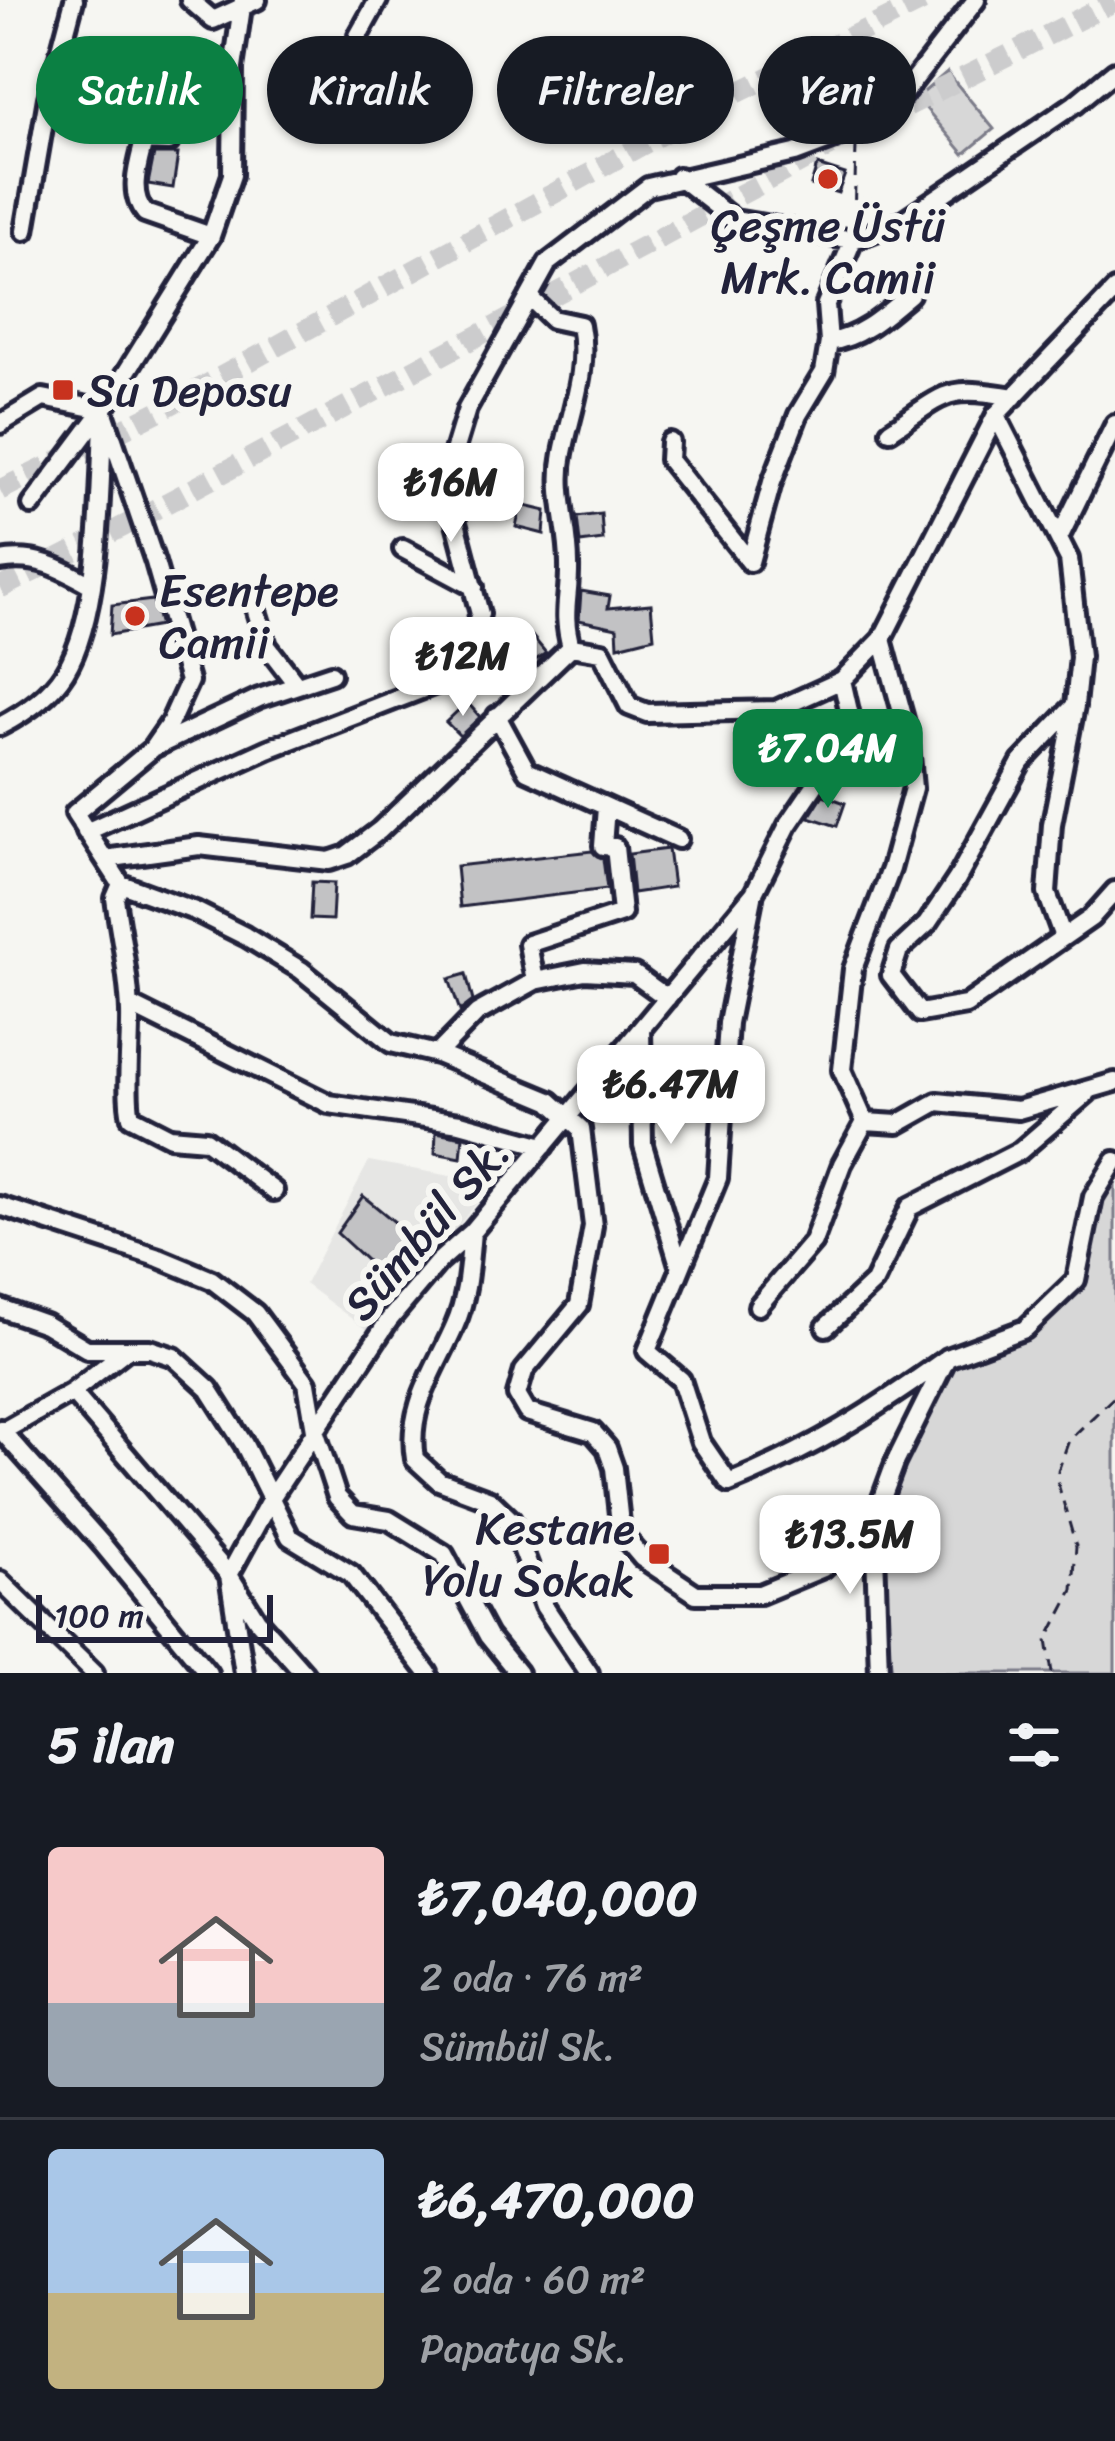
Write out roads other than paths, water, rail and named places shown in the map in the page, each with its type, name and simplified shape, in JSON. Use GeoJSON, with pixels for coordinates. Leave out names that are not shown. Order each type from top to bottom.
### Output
{"type":"FeatureCollection","features":[{"type":"Feature","properties":{"kind":"street"},"geometry":{"type":"LineString","coordinates":[[25,231],[48,98],[74,0]]}},
{"type":"Feature","properties":{"kind":"street"},"geometry":{"type":"LineString","coordinates":[[190,0],[213,20],[246,3]]}},
{"type":"Feature","properties":{"kind":"street"},"geometry":{"type":"LineString","coordinates":[[358,36],[378,0]]}},
{"type":"Feature","properties":{"kind":"street"},"geometry":{"type":"LineString","coordinates":[[86,832],[268,749],[436,684],[465,653],[480,614],[445,482],[467,409],[548,263],[648,187],[794,153],[883,121],[976,0]]}},
{"type":"Feature","properties":{"kind":"street"},"geometry":{"type":"LineString","coordinates":[[32,505],[103,410],[211,236],[232,176],[233,68],[246,3]]}},
{"type":"Feature","properties":{"kind":"street"},"geometry":{"type":"LineString","coordinates":[[679,177],[734,220],[853,240],[904,220],[1075,104],[1115,71]]}},
{"type":"Feature","properties":{"kind":"street"},"geometry":{"type":"LineString","coordinates":[[144,144],[134,197],[138,207],[211,236]]}},
{"type":"Feature","properties":{"kind":"street"},"geometry":{"type":"LineString","coordinates":[[670,442],[668,460],[750,562],[772,482],[798,415],[824,372],[829,342],[826,304],[853,240]]}},
{"type":"Feature","properties":{"kind":"street"},"geometry":{"type":"LineString","coordinates":[[571,647],[602,652],[629,706],[647,713],[776,710],[842,680],[882,639],[996,415],[1115,290]]}},
{"type":"Feature","properties":{"kind":"street"},"geometry":{"type":"LineString","coordinates":[[829,342],[844,340],[876,322],[910,294]]}},
{"type":"Feature","properties":{"kind":"street"},"geometry":{"type":"LineString","coordinates":[[529,297],[552,319],[580,325],[584,344],[562,456],[559,497],[569,563],[564,620],[571,647]]}},
{"type":"Feature","properties":{"kind":"street"},"geometry":{"type":"LineString","coordinates":[[890,430],[948,392],[966,389],[1014,398]]}},
{"type":"Feature","properties":{"kind":"street"},"geometry":{"type":"LineString","coordinates":[[0,424],[43,398],[103,410]]}},
{"type":"Feature","properties":{"kind":"street"},"geometry":{"type":"LineString","coordinates":[[0,725],[39,702],[64,675],[78,646],[91,585],[103,410]]}},
{"type":"Feature","properties":{"kind":"street"},"geometry":{"type":"LineString","coordinates":[[103,410],[189,680],[152,749]]}},
{"type":"Feature","properties":{"kind":"street"},"geometry":{"type":"LineString","coordinates":[[996,415],[1069,559],[1080,657],[1052,824],[1047,893],[1063,938]]}},
{"type":"Feature","properties":{"kind":"street"},"geometry":{"type":"LineString","coordinates":[[1059,538],[1115,424]]}},
{"type":"Feature","properties":{"kind":"street"},"geometry":{"type":"LineString","coordinates":[[403,549],[474,587]]}},
{"type":"Feature","properties":{"kind":"street"},"geometry":{"type":"LineString","coordinates":[[0,560],[18,557],[57,565],[91,585]]}},
{"type":"Feature","properties":{"kind":"street"},"geometry":{"type":"LineString","coordinates":[[252,598],[267,646],[297,685]]}},
{"type":"Feature","properties":{"kind":"street"},"geometry":{"type":"LineString","coordinates":[[865,1122],[842,1070],[853,969],[891,869],[914,788],[908,734],[882,639]]}},
{"type":"Feature","properties":{"kind":"street"},"geometry":{"type":"LineString","coordinates":[[105,859],[200,846],[316,860],[347,855],[380,830],[571,647]]}},
{"type":"Feature","properties":{"kind":"street"},"geometry":{"type":"LineString","coordinates":[[331,674],[241,706],[152,749],[78,809],[76,819],[121,884],[195,911],[245,936],[301,970],[391,1043],[437,1054],[550,1101],[581,1129],[592,1226],[578,1305],[524,1371],[517,1395],[527,1412],[592,1432],[607,1448],[614,1468],[621,1533],[643,1558],[696,1594],[760,1594],[823,1568],[874,1520]]}},
{"type":"Feature","properties":{"kind":"street","name":"Sümbül Sk."},"geometry":{"type":"LineString","coordinates":[[229,1575],[272,1498],[389,1320],[438,1262],[472,1232],[754,893],[788,825],[853,729],[842,680]]}},
{"type":"Feature","properties":{"kind":"street"},"geometry":{"type":"LineString","coordinates":[[1075,705],[1021,761],[957,879],[927,924],[899,950],[891,976],[920,1012],[966,1005],[1091,918],[1115,890]]}},
{"type":"Feature","properties":{"kind":"street"},"geometry":{"type":"LineString","coordinates":[[497,716],[527,772],[678,839]]}},
{"type":"Feature","properties":{"kind":"street"},"geometry":{"type":"LineString","coordinates":[[535,981],[528,944],[622,913],[615,848],[604,846],[606,807]]}},
{"type":"Feature","properties":{"kind":"street"},"geometry":{"type":"LineString","coordinates":[[121,884],[115,898],[130,1004],[127,1103],[131,1117],[170,1137],[206,1140],[274,1192]]}},
{"type":"Feature","properties":{"kind":"street"},"geometry":{"type":"LineString","coordinates":[[754,893],[728,1023],[718,1178],[647,1351],[681,1380],[701,1442],[728,1483],[792,1458],[863,1418],[947,1358],[1025,1328],[1076,1280],[1093,1197],[1115,1162]]}},
{"type":"Feature","properties":{"kind":"street"},"geometry":{"type":"LineString","coordinates":[[437,1054],[477,1013],[535,981],[585,971],[634,974],[667,998]]}},
{"type":"Feature","properties":{"kind":"street"},"geometry":{"type":"LineString","coordinates":[[130,1004],[329,1104],[460,1124],[544,1146]]}},
{"type":"Feature","properties":{"kind":"street"},"geometry":{"type":"LineString","coordinates":[[641,1029],[643,1145],[680,1268]]}},
{"type":"Feature","properties":{"kind":"street"},"geometry":{"type":"LineString","coordinates":[[865,1122],[898,1124],[937,1102],[1018,1110],[1115,1082]]}},
{"type":"Feature","properties":{"kind":"street"},"geometry":{"type":"LineString","coordinates":[[826,1327],[874,1282],[910,1207],[1019,1151],[1092,1088]]}},
{"type":"Feature","properties":{"kind":"street"},"geometry":{"type":"LineString","coordinates":[[758,1306],[813,1242],[842,1164],[865,1122]]}},
{"type":"Feature","properties":{"kind":"street"},"geometry":{"type":"LineString","coordinates":[[0,1206],[160,1258],[212,1280],[255,1313],[307,1383],[315,1430],[338,1496],[353,1514],[389,1520],[444,1554],[488,1636],[518,1673]]}},
{"type":"Feature","properties":{"kind":"street"},"geometry":{"type":"LineString","coordinates":[[472,1232],[468,1279],[457,1322],[415,1416],[416,1459],[439,1481],[490,1500],[512,1520],[544,1606],[589,1673]]}},
{"type":"Feature","properties":{"kind":"street"},"geometry":{"type":"LineString","coordinates":[[0,1308],[45,1324],[87,1349],[150,1348],[175,1357],[209,1389],[290,1537],[351,1574],[428,1673]]}},
{"type":"Feature","properties":{"kind":"street"},"geometry":{"type":"LineString","coordinates":[[124,1351],[72,1392],[2,1430],[208,1673]]}},
{"type":"Feature","properties":{"kind":"street"},"geometry":{"type":"LineString","coordinates":[[876,1671],[874,1520],[895,1463],[947,1358]]}},
{"type":"Feature","properties":{"kind":"street"},"geometry":{"type":"LineString","coordinates":[[72,1392],[229,1575],[257,1620],[304,1673]]}},
{"type":"Feature","properties":{"kind":"street"},"geometry":{"type":"LineString","coordinates":[[229,1575],[244,1673]]}},
{"type":"Feature","properties":{"kind":"street"},"geometry":{"type":"LineString","coordinates":[[0,1581],[94,1673]]}},
{"type":"Feature","properties":{"kind":"tunnel"},"geometry":{"type":"LineString","coordinates":[[0,490],[159,411],[727,98],[925,0]]}},
{"type":"Feature","properties":{"kind":"tunnel"},"geometry":{"type":"LineString","coordinates":[[916,102],[1115,1]]}},
{"type":"Feature","properties":{"kind":"tunnel"},"geometry":{"type":"LineString","coordinates":[[0,588],[831,146]]}},
{"type":"Feature","properties":{"kind":"place","name":"Çeşme Üstü Mrk. Camii"},"geometry":{"type":"Point","coordinates":[828,179]}},
{"type":"Feature","properties":{"kind":"place","name":"Su Deposu"},"geometry":{"type":"Point","coordinates":[63,390]}},
{"type":"Feature","properties":{"kind":"place","name":"Esentepe Camii"},"geometry":{"type":"Point","coordinates":[135,616]}},
{"type":"Feature","properties":{"kind":"place","name":"Kestane Yolu Sokak"},"geometry":{"type":"Point","coordinates":[659,1554]}}]}
